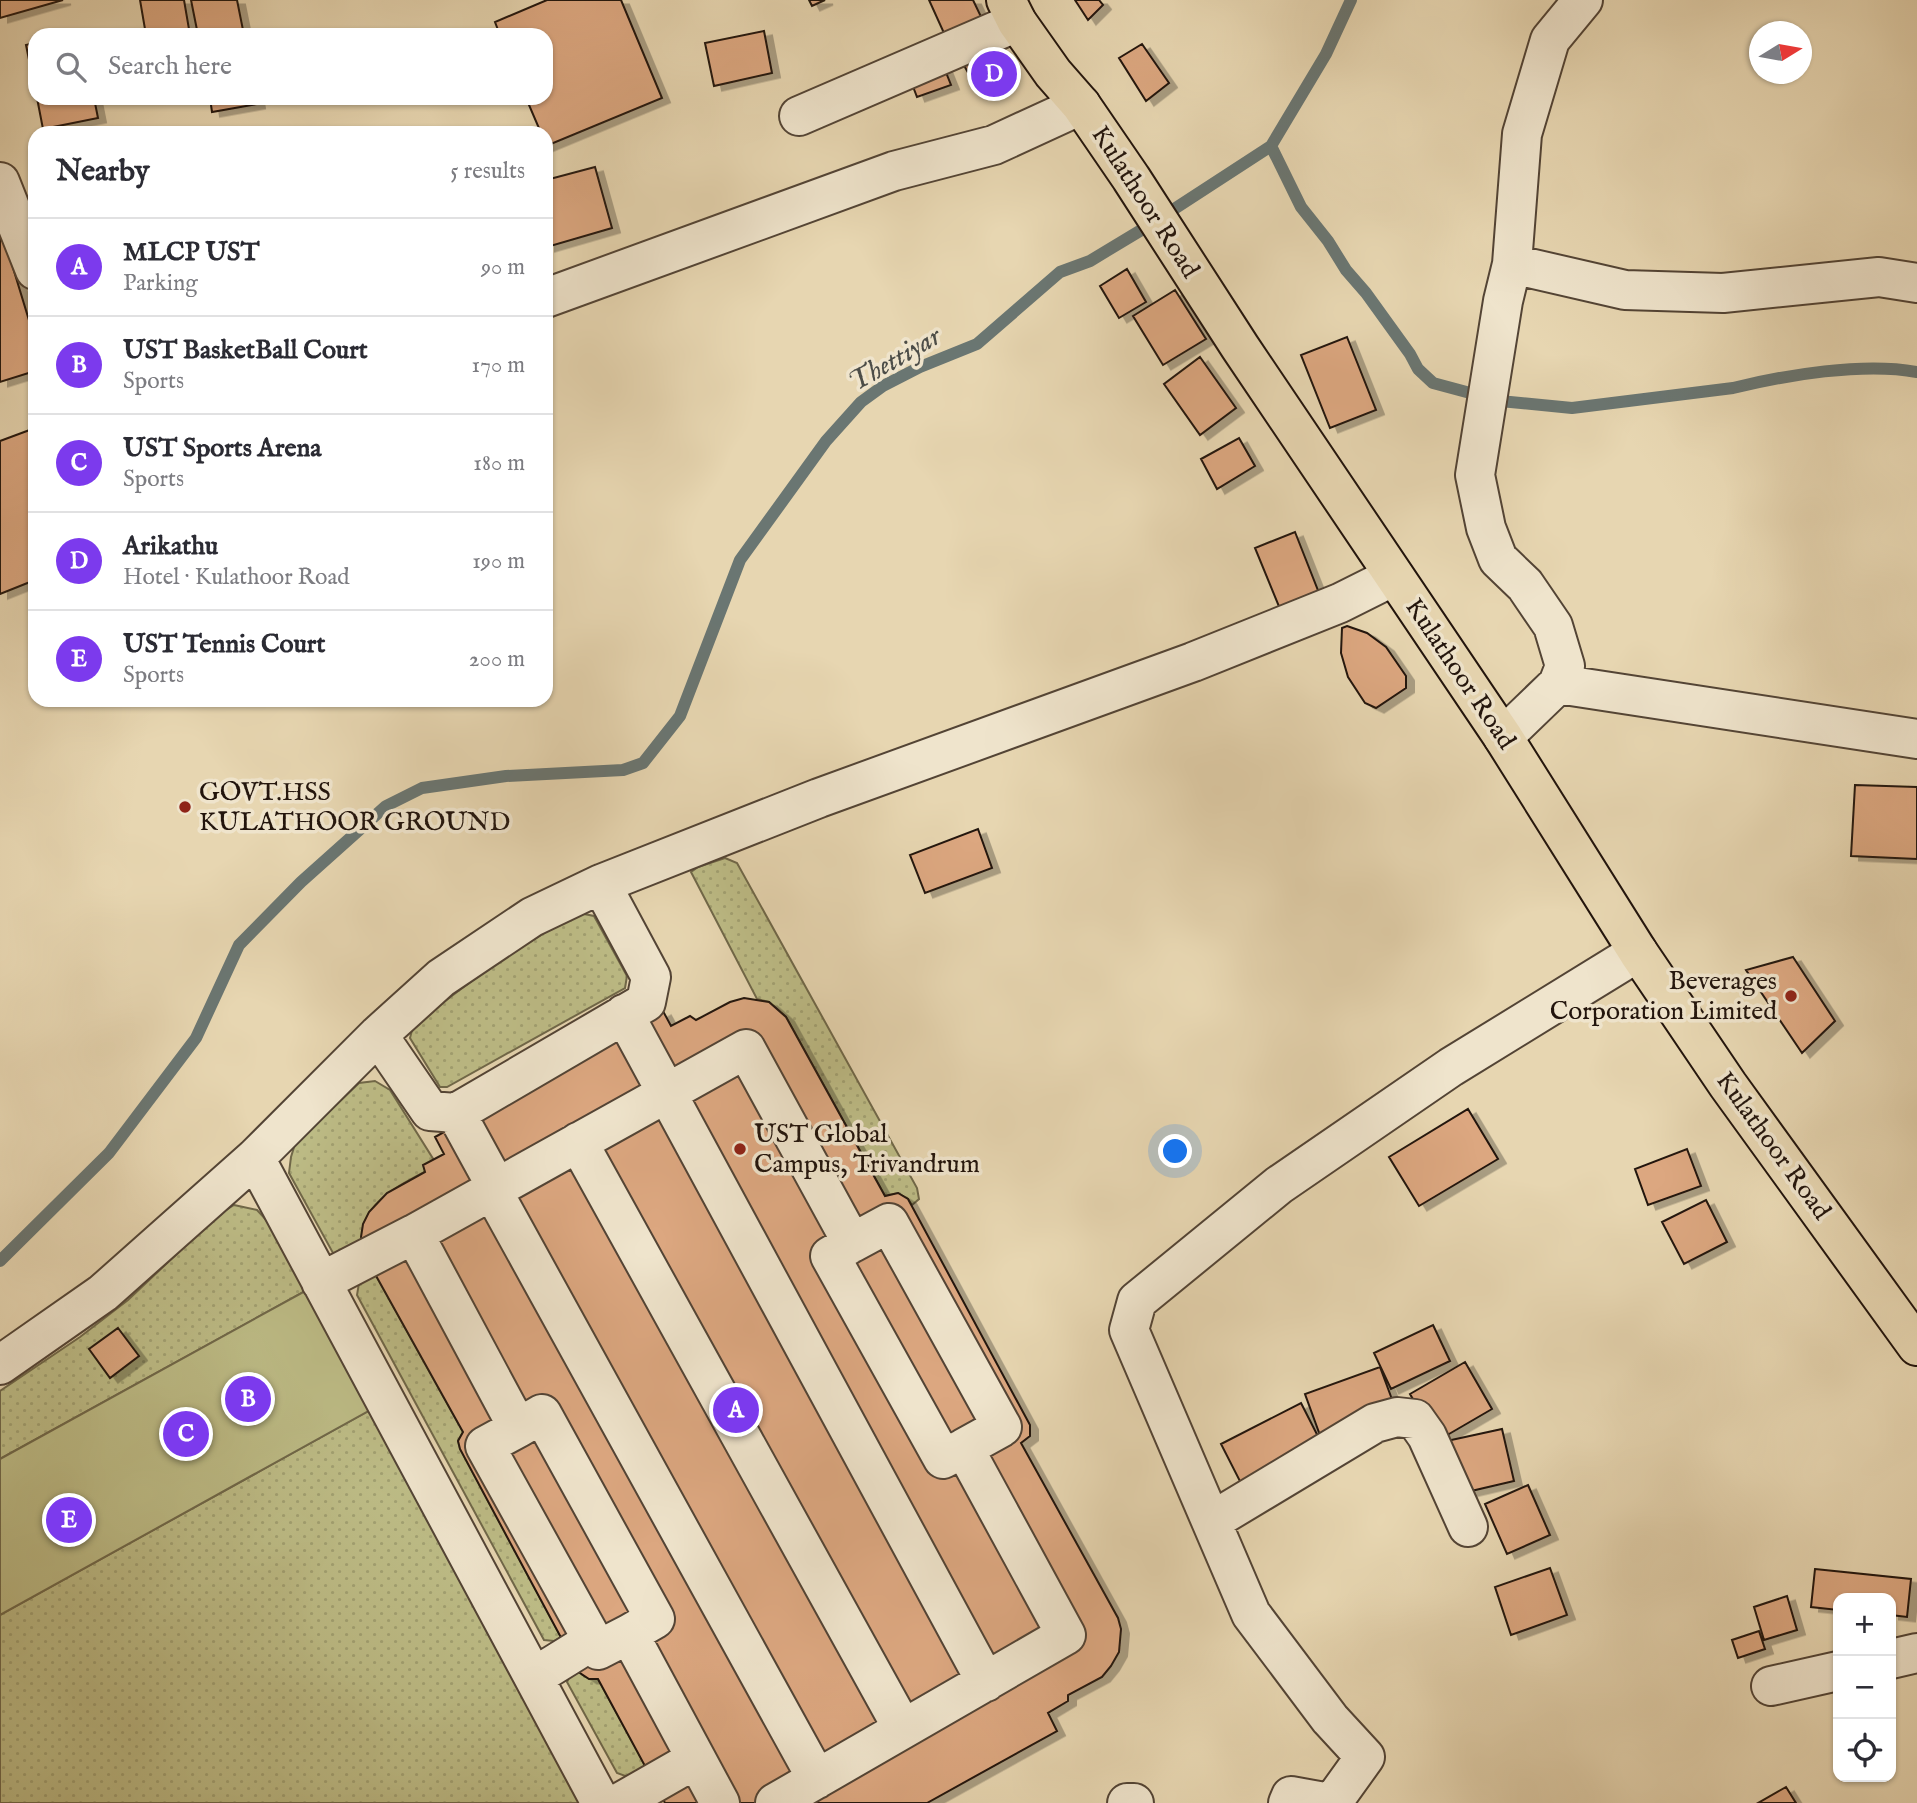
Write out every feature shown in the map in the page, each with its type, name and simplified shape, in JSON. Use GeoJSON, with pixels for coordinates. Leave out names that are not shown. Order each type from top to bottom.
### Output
{"type":"FeatureCollection","features":[{"type":"Feature","properties":{"kind":"main road","name":"Kulathoor Road"},"geometry":{"type":"LineString","coordinates":[[1012,11],[1053,73],[1081,105],[1131,178],[1240,347],[1503,737],[1638,951],[1728,1085],[1917,1346]]}},
{"type":"Feature","properties":{"kind":"street"},"geometry":{"type":"LineString","coordinates":[[1503,737],[1558,684],[1565,666],[1553,626],[1525,586],[1498,559],[1486,528],[1475,475],[1503,301],[1512,264],[1522,134],[1550,40],[1583,0]]}},
{"type":"Feature","properties":{"kind":"street"},"geometry":{"type":"LineString","coordinates":[[799,116],[1012,11]]}},
{"type":"Feature","properties":{"kind":"street"},"geometry":{"type":"LineString","coordinates":[[553,295],[894,171],[994,145],[1081,105]]}},
{"type":"Feature","properties":{"kind":"street"},"geometry":{"type":"LineString","coordinates":[[0,182],[28,252]]}},
{"type":"Feature","properties":{"kind":"street"},"geometry":{"type":"LineString","coordinates":[[1512,264],[1625,290],[1723,292],[1879,277],[1917,283]]}},
{"type":"Feature","properties":{"kind":"street"},"geometry":{"type":"LineString","coordinates":[[0,1365],[103,1293],[255,1158],[378,1035],[441,978],[532,917],[601,884],[819,798],[1193,662],[1340,603],[1394,576]]}},
{"type":"Feature","properties":{"kind":"street"},"geometry":{"type":"LineString","coordinates":[[1558,684],[1917,739]]}},
{"type":"Feature","properties":{"kind":"street"},"geometry":{"type":"LineString","coordinates":[[378,1035],[430,1111],[456,1113],[646,1002],[651,977],[601,884]]}},
{"type":"Feature","properties":{"kind":"street"},"geometry":{"type":"LineString","coordinates":[[1288,1803],[1291,1796],[1331,1803],[1365,1757],[1330,1718],[1251,1614],[1129,1330],[1137,1301],[1279,1185],[1451,1067],[1638,951]]}},
{"type":"Feature","properties":{"kind":"street"},"geometry":{"type":"LineString","coordinates":[[624,1014],[986,1682]]}},
{"type":"Feature","properties":{"kind":"street"},"geometry":{"type":"LineString","coordinates":[[321,1282],[414,1234],[746,1049],[852,1243]]}},
{"type":"Feature","properties":{"kind":"street"},"geometry":{"type":"LineString","coordinates":[[456,1113],[494,1189],[817,1779]]}},
{"type":"Feature","properties":{"kind":"street"},"geometry":{"type":"LineString","coordinates":[[578,1142],[903,1729]]}},
{"type":"Feature","properties":{"kind":"street"},"geometry":{"type":"LineString","coordinates":[[255,1158],[601,1803]]}},
{"type":"Feature","properties":{"kind":"street"},"geometry":{"type":"LineString","coordinates":[[889,1223],[1002,1427],[964,1448],[943,1459],[830,1256],[889,1223]]}},
{"type":"Feature","properties":{"kind":"street"},"geometry":{"type":"LineString","coordinates":[[414,1234],[518,1428]]}},
{"type":"Feature","properties":{"kind":"street"},"geometry":{"type":"LineString","coordinates":[[534,1677],[611,1637],[655,1619],[542,1415],[485,1446],[611,1637],[696,1759],[720,1803]]}},
{"type":"Feature","properties":{"kind":"street"},"geometry":{"type":"LineString","coordinates":[[1212,1521],[1375,1423],[1397,1417],[1415,1419],[1427,1436],[1468,1527]]}},
{"type":"Feature","properties":{"kind":"street"},"geometry":{"type":"LineString","coordinates":[[775,1803],[1066,1635],[964,1448]]}},
{"type":"Feature","properties":{"kind":"street"},"geometry":{"type":"LineString","coordinates":[[1896,1658],[1917,1653]]}},
{"type":"Feature","properties":{"kind":"street"},"geometry":{"type":"LineString","coordinates":[[1771,1686],[1833,1672]]}},
{"type":"Feature","properties":{"kind":"street"},"geometry":{"type":"LineString","coordinates":[[619,1803],[696,1759]]}},
{"type":"Feature","properties":{"kind":"street"},"geometry":{"type":"LineString","coordinates":[[1127,1803],[1134,1803]]}},
{"type":"Feature","properties":{"kind":"shaded area"},"geometry":{"type":"Polygon","coordinates":[[[725,858],[737,863],[917,1188],[919,1199],[912,1205],[898,1193],[885,1196],[786,1017],[769,1002],[757,999],[691,872],[725,858]]]}},
{"type":"Feature","properties":{"kind":"shaded area"},"geometry":{"type":"Polygon","coordinates":[[[579,913],[594,916],[627,976],[625,988],[447,1087],[440,1087],[410,1038],[413,1026],[493,966],[579,913]]]}},
{"type":"Feature","properties":{"kind":"shaded area"},"geometry":{"type":"Polygon","coordinates":[[[375,1081],[390,1090],[437,1165],[397,1187],[374,1206],[363,1232],[364,1248],[345,1257],[333,1253],[289,1173],[291,1157],[295,1144],[359,1083],[375,1081]]]}},
{"type":"Feature","properties":{"kind":"shaded area"},"geometry":{"type":"Polygon","coordinates":[[[234,1205],[257,1210],[270,1224],[307,1290],[0,1459],[0,1391],[80,1337],[128,1300],[218,1215],[234,1205]]]}},
{"type":"Feature","properties":{"kind":"shaded area"},"geometry":{"type":"Polygon","coordinates":[[[374,1272],[463,1432],[458,1441],[460,1449],[561,1637],[554,1641],[544,1640],[357,1295],[359,1283],[374,1272]]]}},
{"type":"Feature","properties":{"kind":"shaded area"},"geometry":{"type":"Polygon","coordinates":[[[307,1290],[372,1409],[0,1615],[0,1459],[307,1290]]]}},
{"type":"Feature","properties":{"kind":"shaded area"},"geometry":{"type":"Polygon","coordinates":[[[372,1409],[586,1803],[0,1803],[0,1615],[372,1409]]]}},
{"type":"Feature","properties":{"kind":"shaded area"},"geometry":{"type":"Polygon","coordinates":[[[579,1670],[584,1676],[598,1679],[646,1767],[628,1777],[617,1773],[567,1682],[570,1675],[579,1670]]]}},
{"type":"Feature","properties":{"kind":"building"},"geometry":{"type":"Polygon","coordinates":[[[0,0],[63,0],[0,18],[0,0]]]}},
{"type":"Feature","properties":{"kind":"building"},"geometry":{"type":"Polygon","coordinates":[[[140,0],[184,0],[189,28],[145,28],[140,0]]]}},
{"type":"Feature","properties":{"kind":"building"},"geometry":{"type":"Polygon","coordinates":[[[191,0],[237,0],[243,28],[197,28],[191,0]]]}},
{"type":"Feature","properties":{"kind":"building"},"geometry":{"type":"Polygon","coordinates":[[[547,0],[621,0],[662,98],[553,143],[553,126],[538,126],[529,105],[553,105],[553,28],[497,28],[495,22],[547,0]]]}},
{"type":"Feature","properties":{"kind":"building"},"geometry":{"type":"Polygon","coordinates":[[[809,0],[825,0],[812,6],[809,0]]]}},
{"type":"Feature","properties":{"kind":"building"},"geometry":{"type":"Polygon","coordinates":[[[929,0],[973,0],[985,25],[948,42],[929,0]]]}},
{"type":"Feature","properties":{"kind":"building"},"geometry":{"type":"Polygon","coordinates":[[[1075,0],[1099,0],[1103,5],[1088,20],[1075,0]]]}},
{"type":"Feature","properties":{"kind":"building"},"geometry":{"type":"Polygon","coordinates":[[[764,31],[772,73],[714,86],[705,43],[764,31]]]}},
{"type":"Feature","properties":{"kind":"building"},"geometry":{"type":"Polygon","coordinates":[[[989,43],[1009,78],[980,94],[961,60],[989,43]]]}},
{"type":"Feature","properties":{"kind":"building"},"geometry":{"type":"Polygon","coordinates":[[[1142,44],[1169,83],[1146,101],[1119,58],[1142,44]]]}},
{"type":"Feature","properties":{"kind":"building"},"geometry":{"type":"Polygon","coordinates":[[[939,55],[951,85],[917,97],[906,68],[939,55]]]}},
{"type":"Feature","properties":{"kind":"building"},"geometry":{"type":"Polygon","coordinates":[[[38,105],[95,105],[98,118],[58,126],[42,126],[38,105]]]}},
{"type":"Feature","properties":{"kind":"building"},"geometry":{"type":"Polygon","coordinates":[[[211,105],[251,105],[212,112],[211,105]]]}},
{"type":"Feature","properties":{"kind":"building"},"geometry":{"type":"Polygon","coordinates":[[[595,167],[612,228],[553,245],[553,178],[595,167]]]}},
{"type":"Feature","properties":{"kind":"building"},"geometry":{"type":"Polygon","coordinates":[[[0,225],[28,317],[28,373],[0,382],[0,225]]]}},
{"type":"Feature","properties":{"kind":"building"},"geometry":{"type":"Polygon","coordinates":[[[1127,269],[1146,302],[1119,318],[1100,286],[1127,269]]]}},
{"type":"Feature","properties":{"kind":"building"},"geometry":{"type":"Polygon","coordinates":[[[1175,290],[1206,339],[1163,365],[1133,316],[1175,290]]]}},
{"type":"Feature","properties":{"kind":"building"},"geometry":{"type":"Polygon","coordinates":[[[1347,337],[1376,410],[1330,428],[1301,355],[1347,337]]]}},
{"type":"Feature","properties":{"kind":"building"},"geometry":{"type":"Polygon","coordinates":[[[1200,357],[1236,408],[1200,435],[1164,384],[1200,357]]]}},
{"type":"Feature","properties":{"kind":"building"},"geometry":{"type":"Polygon","coordinates":[[[28,431],[28,583],[0,594],[0,441],[28,431]]]}},
{"type":"Feature","properties":{"kind":"building"},"geometry":{"type":"Polygon","coordinates":[[[1239,438],[1255,466],[1217,489],[1201,459],[1239,438]]]}},
{"type":"Feature","properties":{"kind":"building"},"geometry":{"type":"Polygon","coordinates":[[[1295,532],[1319,593],[1280,609],[1255,548],[1295,532]]]}},
{"type":"Feature","properties":{"kind":"building"},"geometry":{"type":"Polygon","coordinates":[[[1347,626],[1367,633],[1386,647],[1406,676],[1406,688],[1376,708],[1365,703],[1348,677],[1341,653],[1342,628],[1347,626]]]}},
{"type":"Feature","properties":{"kind":"building"},"geometry":{"type":"Polygon","coordinates":[[[1855,785],[1917,787],[1917,859],[1851,856],[1855,785]]]}},
{"type":"Feature","properties":{"kind":"building"},"geometry":{"type":"Polygon","coordinates":[[[978,829],[992,868],[925,893],[910,855],[978,829]]]}},
{"type":"Feature","properties":{"kind":"building","name":"Beverages Corporation Limited"},"geometry":{"type":"Polygon","coordinates":[[[1793,957],[1835,1021],[1802,1053],[1746,970],[1793,957]]]}},
{"type":"Feature","properties":{"kind":"building"},"geometry":{"type":"Polygon","coordinates":[[[744,998],[769,1002],[786,1017],[885,1196],[898,1193],[908,1199],[1030,1425],[1030,1436],[1021,1443],[1118,1618],[1121,1629],[1119,1652],[1102,1677],[1068,1695],[1068,1701],[1048,1713],[1057,1731],[927,1803],[665,1803],[598,1679],[589,1679],[580,1673],[460,1449],[458,1441],[463,1432],[365,1256],[361,1237],[369,1212],[387,1193],[425,1172],[423,1165],[444,1154],[435,1137],[663,1011],[671,1026],[690,1016],[696,1020],[730,1002],[744,998]]]}},
{"type":"Feature","properties":{"kind":"building"},"geometry":{"type":"Polygon","coordinates":[[[1468,1109],[1498,1159],[1419,1206],[1389,1157],[1468,1109]]]}},
{"type":"Feature","properties":{"kind":"building"},"geometry":{"type":"Polygon","coordinates":[[[1687,1149],[1701,1186],[1648,1205],[1635,1169],[1687,1149]]]}},
{"type":"Feature","properties":{"kind":"building"},"geometry":{"type":"Polygon","coordinates":[[[1706,1200],[1727,1242],[1684,1264],[1662,1222],[1706,1200]]]}},
{"type":"Feature","properties":{"kind":"building"},"geometry":{"type":"Polygon","coordinates":[[[1433,1325],[1450,1361],[1391,1389],[1374,1353],[1433,1325]]]}},
{"type":"Feature","properties":{"kind":"building"},"geometry":{"type":"Polygon","coordinates":[[[118,1328],[139,1356],[110,1378],[89,1349],[118,1328]]]}},
{"type":"Feature","properties":{"kind":"building"},"geometry":{"type":"Polygon","coordinates":[[[1465,1362],[1492,1409],[1437,1441],[1410,1394],[1465,1362]]]}},
{"type":"Feature","properties":{"kind":"building"},"geometry":{"type":"Polygon","coordinates":[[[1380,1367],[1400,1421],[1325,1449],[1305,1394],[1380,1367]]]}},
{"type":"Feature","properties":{"kind":"building"},"geometry":{"type":"Polygon","coordinates":[[[1301,1403],[1327,1454],[1247,1495],[1221,1444],[1301,1403]]]}},
{"type":"Feature","properties":{"kind":"building"},"geometry":{"type":"Polygon","coordinates":[[[1502,1429],[1514,1481],[1454,1495],[1442,1442],[1502,1429]]]}},
{"type":"Feature","properties":{"kind":"building"},"geometry":{"type":"Polygon","coordinates":[[[1528,1485],[1550,1535],[1507,1554],[1485,1504],[1528,1485]]]}},
{"type":"Feature","properties":{"kind":"building"},"geometry":{"type":"Polygon","coordinates":[[[1550,1568],[1567,1615],[1511,1635],[1495,1587],[1550,1568]]]}},
{"type":"Feature","properties":{"kind":"building"},"geometry":{"type":"Polygon","coordinates":[[[1815,1569],[1911,1579],[1907,1617],[1896,1616],[1896,1593],[1833,1593],[1833,1609],[1811,1607],[1815,1569]]]}},
{"type":"Feature","properties":{"kind":"building"},"geometry":{"type":"Polygon","coordinates":[[[1787,1596],[1797,1630],[1764,1640],[1754,1607],[1787,1596]]]}},
{"type":"Feature","properties":{"kind":"building"},"geometry":{"type":"Polygon","coordinates":[[[1759,1631],[1765,1649],[1738,1658],[1732,1640],[1759,1631]]]}},
{"type":"Feature","properties":{"kind":"building"},"geometry":{"type":"Polygon","coordinates":[[[1786,1787],[1796,1803],[1758,1803],[1786,1787]]]}},
{"type":"Feature","properties":{"kind":"waterway","name":"Thettiyar"},"geometry":{"type":"LineString","coordinates":[[0,1261],[109,1153],[196,1038],[239,945],[301,882],[386,806],[422,788],[506,776],[623,770],[643,763],[680,716],[740,560],[826,441],[861,402],[883,386],[920,367],[977,344],[1060,272],[1090,261],[1271,146],[1326,54],[1351,0]]}},
{"type":"Feature","properties":{"kind":"waterway"},"geometry":{"type":"LineString","coordinates":[[1271,146],[1301,207],[1366,293],[1418,369],[1433,383],[1500,401],[1572,408],[1733,388],[1825,371],[1873,368],[1917,372]]}},
{"type":"Feature","properties":{"kind":"place","name":"Arikathu"},"geometry":{"type":"Point","coordinates":[994,74]}},
{"type":"Feature","properties":{"kind":"place","name":"GOVT.HSS KULATHOOR GROUND"},"geometry":{"type":"Point","coordinates":[185,807]}},
{"type":"Feature","properties":{"kind":"place","name":"Beverages Corporation Limited"},"geometry":{"type":"Point","coordinates":[1791,996]}},
{"type":"Feature","properties":{"kind":"place","name":"UST Global Campus, Trivandrum"},"geometry":{"type":"Point","coordinates":[740,1149]}},
{"type":"Feature","properties":{"kind":"place","name":"UST BasketBall Court"},"geometry":{"type":"Point","coordinates":[248,1399]}},
{"type":"Feature","properties":{"kind":"place","name":"MLCP UST"},"geometry":{"type":"Point","coordinates":[736,1410]}},
{"type":"Feature","properties":{"kind":"place","name":"UST Sports Arena"},"geometry":{"type":"Point","coordinates":[186,1434]}},
{"type":"Feature","properties":{"kind":"place","name":"UST Tennis Court"},"geometry":{"type":"Point","coordinates":[69,1520]}}]}
